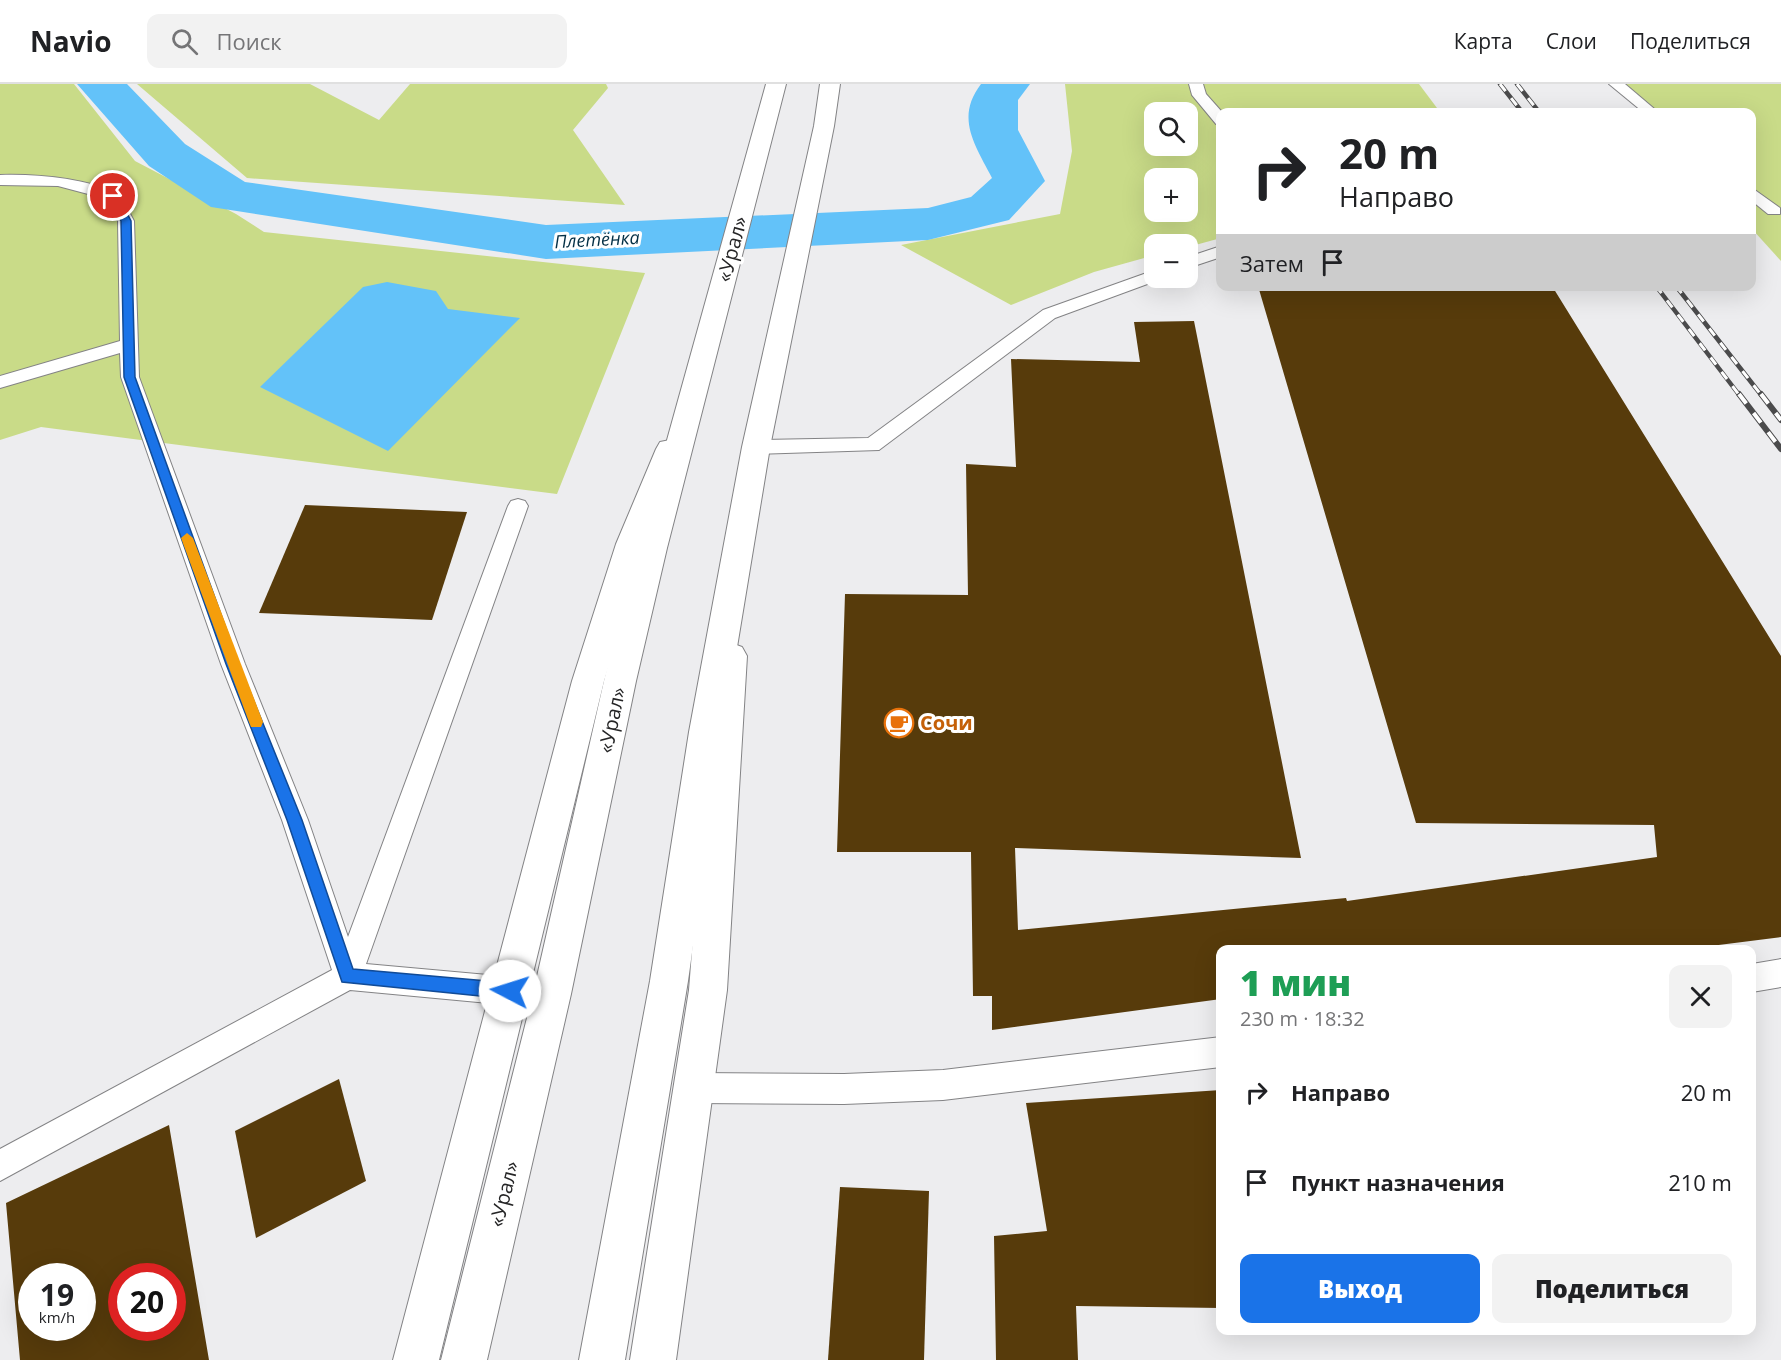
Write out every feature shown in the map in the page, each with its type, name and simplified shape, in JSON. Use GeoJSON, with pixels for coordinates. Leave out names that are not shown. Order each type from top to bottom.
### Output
{"type":"FeatureCollection","features":[{"type":"Feature","properties":{"kind":"main road","name":"«Урал»"},"geometry":{"type":"LineString","coordinates":[[464,1360],[552,994],[620,681],[693,392],[776,84]]}},
{"type":"Feature","properties":{"kind":"main road"},"geometry":{"type":"LineString","coordinates":[[602,1360],[665,1004],[706,732],[756,447],[824,126],[830,84]]}},
{"type":"Feature","properties":{"kind":"main road"},"geometry":{"type":"LineString","coordinates":[[416,1360],[588,681],[631,544],[693,392]]}},
{"type":"Feature","properties":{"kind":"main road"},"geometry":{"type":"LineString","coordinates":[[653,1360],[708,990],[739,545]]}},
{"type":"Feature","properties":{"kind":"lane"},"geometry":{"type":"LineString","coordinates":[[1196,84],[1199,95],[1216,115]]}},
{"type":"Feature","properties":{"kind":"lane"},"geometry":{"type":"LineString","coordinates":[[1616,84],[1647,108]]}},
{"type":"Feature","properties":{"kind":"lane"},"geometry":{"type":"LineString","coordinates":[[0,180],[35,178],[91,187],[113,196],[126,221],[130,377],[232,664],[295,820],[348,976]]}},
{"type":"Feature","properties":{"kind":"lane"},"geometry":{"type":"LineString","coordinates":[[1756,196],[1774,211]]}},
{"type":"Feature","properties":{"kind":"lane"},"geometry":{"type":"LineString","coordinates":[[1198,259],[1216,253]]}},
{"type":"Feature","properties":{"kind":"lane"},"geometry":{"type":"LineString","coordinates":[[756,447],[872,445],[1049,314],[1144,279]]}},
{"type":"Feature","properties":{"kind":"lane"},"geometry":{"type":"LineString","coordinates":[[0,382],[129,344]]}},
{"type":"Feature","properties":{"kind":"lane"},"geometry":{"type":"LineString","coordinates":[[348,976],[518,506]]}},
{"type":"Feature","properties":{"kind":"lane"},"geometry":{"type":"LineString","coordinates":[[1756,977],[1781,973]]}},
{"type":"Feature","properties":{"kind":"lane"},"geometry":{"type":"LineString","coordinates":[[0,1166],[348,976],[510,991]]}},
{"type":"Feature","properties":{"kind":"lane"},"geometry":{"type":"LineString","coordinates":[[694,1088],[844,1089],[943,1085],[1216,1053]]}},
{"type":"Feature","properties":{"kind":"green space"},"geometry":{"type":"Polygon","coordinates":[[[0,84],[74,84],[135,161],[236,214],[264,232],[645,273],[557,494],[41,427],[0,440],[0,84]]]}},
{"type":"Feature","properties":{"kind":"green space"},"geometry":{"type":"Polygon","coordinates":[[[137,84],[310,84],[379,120],[410,84],[606,84],[608,88],[573,130],[625,205],[247,178],[137,84]]]}},
{"type":"Feature","properties":{"kind":"green space"},"geometry":{"type":"Polygon","coordinates":[[[1065,84],[1419,84],[1437,108],[1216,108],[1216,239],[1198,244],[1198,234],[1144,234],[1144,258],[1094,272],[1011,305],[901,245],[1060,214],[1072,151],[1065,84]]]}},
{"type":"Feature","properties":{"kind":"green space"},"geometry":{"type":"Polygon","coordinates":[[[1621,84],[1781,84],[1781,261],[1756,233],[1756,108],[1643,108],[1621,84]]]}},
{"type":"Feature","properties":{"kind":"water"},"geometry":{"type":"Polygon","coordinates":[[[387,282],[436,291],[448,309],[520,318],[388,451],[260,387],[363,287],[387,282]]]}},
{"type":"Feature","properties":{"kind":"building"},"geometry":{"type":"Polygon","coordinates":[[[1259,291],[1555,291],[1781,656],[1781,937],[1718,945],[1216,945],[1216,1000],[992,1030],[992,996],[973,996],[971,852],[837,852],[845,594],[968,595],[966,464],[1016,467],[1011,359],[1140,362],[1134,322],[1194,321],[1301,858],[1015,848],[1018,930],[1346,898],[1347,901],[1657,857],[1654,825],[1416,823],[1259,291]]]}},
{"type":"Feature","properties":{"kind":"building"},"geometry":{"type":"Polygon","coordinates":[[[305,505],[467,512],[432,620],[259,613],[305,505]]]}},
{"type":"Feature","properties":{"kind":"building"},"geometry":{"type":"Polygon","coordinates":[[[339,1079],[366,1181],[256,1238],[235,1131],[339,1079]]]}},
{"type":"Feature","properties":{"kind":"building"},"geometry":{"type":"Polygon","coordinates":[[[1216,1090],[1216,1308],[1076,1306],[1078,1360],[996,1360],[994,1236],[1047,1231],[1026,1103],[1216,1090]]]}},
{"type":"Feature","properties":{"kind":"building"},"geometry":{"type":"Polygon","coordinates":[[[169,1125],[209,1360],[20,1360],[18,1341],[96,1341],[96,1263],[18,1263],[18,1338],[6,1203],[169,1125]]]}},
{"type":"Feature","properties":{"kind":"building"},"geometry":{"type":"Polygon","coordinates":[[[840,1187],[929,1191],[924,1360],[828,1360],[840,1187]]]}},
{"type":"Feature","properties":{"kind":"waterway","name":"Плетёнка"},"geometry":{"type":"LineString","coordinates":[[101,84],[167,155],[230,196],[546,242],[928,224],[990,209],[1019,181],[993,130],[994,100],[1006,84]]}},
{"type":"Feature","properties":{"kind":"railway"},"geometry":{"type":"LineString","coordinates":[[1500,84],[1519,108]]}},
{"type":"Feature","properties":{"kind":"railway"},"geometry":{"type":"LineString","coordinates":[[1517,84],[1536,108]]}},
{"type":"Feature","properties":{"kind":"railway"},"geometry":{"type":"LineString","coordinates":[[1660,291],[1740,396]]}},
{"type":"Feature","properties":{"kind":"railway"},"geometry":{"type":"LineString","coordinates":[[1680,291],[1762,396]]}},
{"type":"Feature","properties":{"kind":"railway"},"geometry":{"type":"LineString","coordinates":[[1739,394],[1781,449]]}},
{"type":"Feature","properties":{"kind":"railway"},"geometry":{"type":"LineString","coordinates":[[1761,394],[1781,420]]}},
{"type":"Feature","properties":{"kind":"slow traffic"},"geometry":{"type":"LineString","coordinates":[[187,538],[232,664],[256,722]]}},
{"type":"Feature","properties":{"kind":"place","name":"Сочи"},"geometry":{"type":"Point","coordinates":[899,723]}},
{"type":"Feature","properties":{"kind":"route"},"geometry":{"type":"LineString","coordinates":[[113,196],[126,221],[130,377],[232,664],[295,820],[348,976],[510,991]]}}]}
